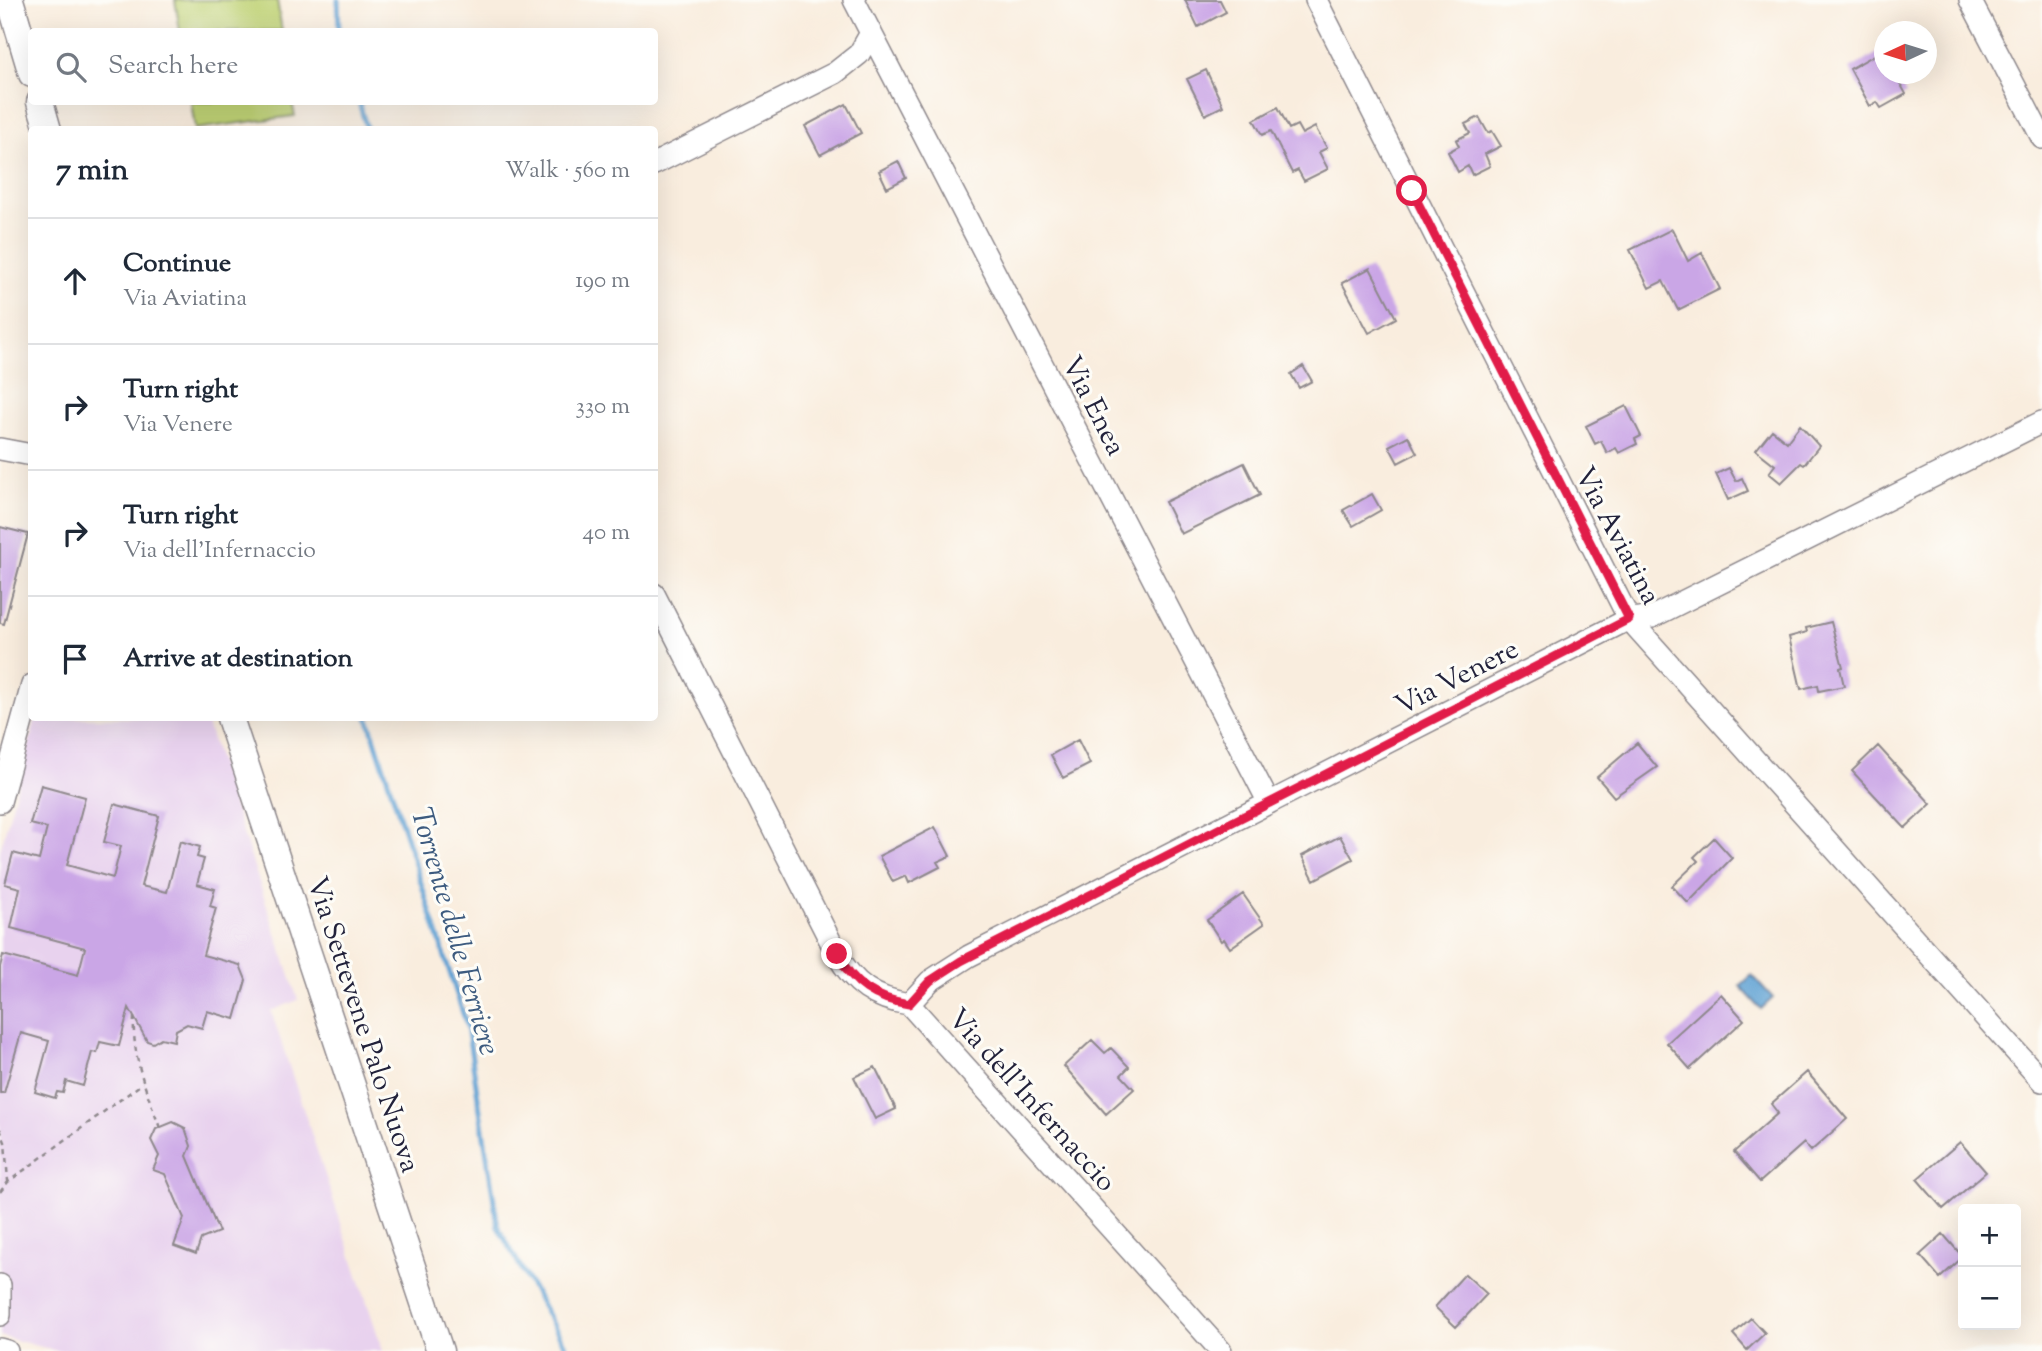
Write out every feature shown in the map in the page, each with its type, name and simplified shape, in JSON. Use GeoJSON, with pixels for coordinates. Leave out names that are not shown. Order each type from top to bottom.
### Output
{"type":"FeatureCollection","features":[{"type":"Feature","properties":{"kind":"main road"},"geometry":{"type":"LineString","coordinates":[[10,0],[28,61]]}},
{"type":"Feature","properties":{"kind":"main road"},"geometry":{"type":"LineString","coordinates":[[41,105],[47,126]]}},
{"type":"Feature","properties":{"kind":"main road","name":"Via Settevene Palo Nuova"},"geometry":{"type":"LineString","coordinates":[[231,721],[440,1351]]}},
{"type":"Feature","properties":{"kind":"street"},"geometry":{"type":"LineString","coordinates":[[658,162],[835,73],[859,54],[871,33],[855,0]]}},
{"type":"Feature","properties":{"kind":"street","name":"Via Aviatina"},"geometry":{"type":"LineString","coordinates":[[1316,0],[1629,619],[2042,1082]]}},
{"type":"Feature","properties":{"kind":"street"},"geometry":{"type":"LineString","coordinates":[[1970,0],[2042,138]]}},
{"type":"Feature","properties":{"kind":"street","name":"Via Enea"},"geometry":{"type":"LineString","coordinates":[[871,33],[1269,803]]}},
{"type":"Feature","properties":{"kind":"street","name":"Via Venere"},"geometry":{"type":"LineString","coordinates":[[909,1004],[930,981],[961,961],[1629,619],[1652,617],[2042,422]]}},
{"type":"Feature","properties":{"kind":"street"},"geometry":{"type":"LineString","coordinates":[[0,449],[28,453]]}},
{"type":"Feature","properties":{"kind":"street","name":"Via dell'Infernaccio"},"geometry":{"type":"LineString","coordinates":[[658,602],[841,961],[855,980],[872,994],[909,1004],[1222,1351]]}},
{"type":"Feature","properties":{"kind":"street"},"geometry":{"type":"LineString","coordinates":[[2,790],[28,699]]}},
{"type":"Feature","properties":{"kind":"street"},"geometry":{"type":"LineString","coordinates":[[0,1285],[0,1315]]}},
{"type":"Feature","properties":{"kind":"street"},"geometry":{"type":"LineString","coordinates":[[0,1349],[7,1351]]}},
{"type":"Feature","properties":{"kind":"path"},"geometry":{"type":"LineString","coordinates":[[134,1017],[133,1041],[143,1083],[160,1128]]}},
{"type":"Feature","properties":{"kind":"path"},"geometry":{"type":"LineString","coordinates":[[0,1192],[8,1182],[143,1083]]}},
{"type":"Feature","properties":{"kind":"path"},"geometry":{"type":"LineString","coordinates":[[0,1129],[5,1142],[8,1182]]}},
{"type":"Feature","properties":{"kind":"shaded area"},"geometry":{"type":"Polygon","coordinates":[[[35,721],[206,721],[298,1000],[271,1011],[383,1351],[57,1351],[0,1336],[0,851],[35,721]]]}},
{"type":"Feature","properties":{"kind":"green space"},"geometry":{"type":"Polygon","coordinates":[[[175,0],[277,0],[282,28],[180,28],[175,0]]]}},
{"type":"Feature","properties":{"kind":"green space"},"geometry":{"type":"Polygon","coordinates":[[[191,105],[293,105],[295,116],[218,126],[195,126],[191,105]]]}},
{"type":"Feature","properties":{"kind":"water"},"geometry":{"type":"Polygon","coordinates":[[[1752,975],[1773,998],[1761,1009],[1740,986],[1752,975]]]}},
{"type":"Feature","properties":{"kind":"building"},"geometry":{"type":"Polygon","coordinates":[[[1185,0],[1220,0],[1226,12],[1198,27],[1185,0]]]}},
{"type":"Feature","properties":{"kind":"building"},"geometry":{"type":"Polygon","coordinates":[[[1874,55],[1874,84],[1900,84],[1906,94],[1881,108],[1877,102],[1870,106],[1850,69],[1874,55]]]}},
{"type":"Feature","properties":{"kind":"building"},"geometry":{"type":"Polygon","coordinates":[[[1206,70],[1223,106],[1205,115],[1187,79],[1206,70]]]}},
{"type":"Feature","properties":{"kind":"building"},"geometry":{"type":"Polygon","coordinates":[[[846,104],[861,133],[820,155],[805,126],[846,104]]]}},
{"type":"Feature","properties":{"kind":"building"},"geometry":{"type":"Polygon","coordinates":[[[1278,107],[1289,129],[1297,125],[1302,134],[1315,127],[1327,148],[1319,152],[1328,169],[1304,181],[1298,170],[1292,173],[1271,131],[1262,135],[1254,120],[1278,107]]]}},
{"type":"Feature","properties":{"kind":"building"},"geometry":{"type":"Polygon","coordinates":[[[1479,117],[1488,133],[1492,131],[1501,146],[1485,154],[1490,166],[1472,175],[1468,166],[1458,172],[1448,152],[1459,146],[1456,140],[1470,133],[1465,124],[1479,117]]]}},
{"type":"Feature","properties":{"kind":"building"},"geometry":{"type":"Polygon","coordinates":[[[898,161],[906,178],[887,188],[879,171],[898,161]]]}},
{"type":"Feature","properties":{"kind":"building"},"geometry":{"type":"Polygon","coordinates":[[[1672,229],[1688,261],[1702,253],[1720,289],[1678,310],[1663,281],[1649,288],[1630,250],[1672,229]]]}},
{"type":"Feature","properties":{"kind":"building"},"geometry":{"type":"Polygon","coordinates":[[[1370,268],[1396,318],[1369,333],[1342,283],[1370,268]]]}},
{"type":"Feature","properties":{"kind":"building"},"geometry":{"type":"Polygon","coordinates":[[[1303,366],[1312,381],[1299,388],[1291,374],[1303,366]]]}},
{"type":"Feature","properties":{"kind":"building"},"geometry":{"type":"Polygon","coordinates":[[[1626,406],[1641,436],[1635,439],[1637,444],[1619,453],[1616,448],[1607,453],[1601,441],[1595,444],[1586,426],[1626,406]]]}},
{"type":"Feature","properties":{"kind":"building"},"geometry":{"type":"Polygon","coordinates":[[[1800,425],[1819,446],[1804,465],[1801,463],[1781,483],[1769,473],[1775,465],[1756,450],[1772,430],[1787,442],[1800,425]]]}},
{"type":"Feature","properties":{"kind":"building"},"geometry":{"type":"Polygon","coordinates":[[[1408,436],[1417,453],[1398,463],[1389,446],[1408,436]]]}},
{"type":"Feature","properties":{"kind":"building"},"geometry":{"type":"Polygon","coordinates":[[[1244,463],[1260,495],[1181,534],[1165,502],[1244,463]]]}},
{"type":"Feature","properties":{"kind":"building"},"geometry":{"type":"Polygon","coordinates":[[[1729,468],[1736,481],[1742,478],[1748,491],[1728,500],[1716,474],[1729,468]]]}},
{"type":"Feature","properties":{"kind":"building"},"geometry":{"type":"Polygon","coordinates":[[[1372,494],[1381,510],[1353,526],[1343,510],[1372,494]]]}},
{"type":"Feature","properties":{"kind":"building"},"geometry":{"type":"Polygon","coordinates":[[[0,527],[28,534],[4,624],[0,623],[0,527]]]}},
{"type":"Feature","properties":{"kind":"building"},"geometry":{"type":"Polygon","coordinates":[[[1831,622],[1843,667],[1840,668],[1844,686],[1819,691],[1818,685],[1801,689],[1789,637],[1807,632],[1806,628],[1831,622]]]}},
{"type":"Feature","properties":{"kind":"building"},"geometry":{"type":"Polygon","coordinates":[[[1078,740],[1090,764],[1063,778],[1051,755],[1078,740]]]}},
{"type":"Feature","properties":{"kind":"building"},"geometry":{"type":"Polygon","coordinates":[[[1637,743],[1657,767],[1614,797],[1597,777],[1637,743]]]}},
{"type":"Feature","properties":{"kind":"building"},"geometry":{"type":"Polygon","coordinates":[[[1878,746],[1931,804],[1905,828],[1852,771],[1878,746]]]}},
{"type":"Feature","properties":{"kind":"building"},"geometry":{"type":"Polygon","coordinates":[[[41,785],[85,797],[67,865],[113,878],[121,846],[104,842],[114,804],[159,816],[141,886],[167,892],[180,841],[200,847],[197,857],[204,859],[197,884],[215,889],[210,906],[216,908],[203,955],[240,965],[246,980],[235,1019],[207,1011],[202,1028],[187,1024],[176,1030],[174,1041],[161,1038],[153,1043],[147,1041],[129,1008],[119,1046],[100,1042],[97,1053],[92,1052],[83,1086],[66,1081],[63,1093],[57,1092],[55,1098],[35,1092],[49,1041],[21,1033],[4,1093],[0,1093],[0,967],[3,955],[78,975],[85,948],[11,928],[20,888],[5,884],[13,853],[39,860],[47,828],[30,824],[41,785]]]}},
{"type":"Feature","properties":{"kind":"building"},"geometry":{"type":"Polygon","coordinates":[[[935,827],[950,856],[937,862],[940,867],[909,883],[906,876],[893,882],[879,856],[935,827]]]}},
{"type":"Feature","properties":{"kind":"building"},"geometry":{"type":"Polygon","coordinates":[[[1340,836],[1353,859],[1314,880],[1302,856],[1340,836]]]}},
{"type":"Feature","properties":{"kind":"building"},"geometry":{"type":"Polygon","coordinates":[[[1714,838],[1732,858],[1688,903],[1672,886],[1698,861],[1694,857],[1714,838]]]}},
{"type":"Feature","properties":{"kind":"building"},"geometry":{"type":"Polygon","coordinates":[[[1243,894],[1264,924],[1230,948],[1224,939],[1221,941],[1207,920],[1243,894]]]}},
{"type":"Feature","properties":{"kind":"building"},"geometry":{"type":"Polygon","coordinates":[[[1721,994],[1744,1020],[1690,1069],[1667,1043],[1721,994]]]}},
{"type":"Feature","properties":{"kind":"building"},"geometry":{"type":"Polygon","coordinates":[[[1092,1040],[1105,1053],[1111,1048],[1129,1067],[1121,1075],[1134,1089],[1106,1114],[1064,1066],[1092,1040]]]}},
{"type":"Feature","properties":{"kind":"building"},"geometry":{"type":"Polygon","coordinates":[[[875,1067],[896,1109],[875,1119],[854,1077],[875,1067]]]}},
{"type":"Feature","properties":{"kind":"building"},"geometry":{"type":"Polygon","coordinates":[[[1807,1072],[1847,1119],[1811,1151],[1804,1143],[1760,1182],[1734,1152],[1778,1113],[1771,1104],[1807,1072]]]}},
{"type":"Feature","properties":{"kind":"building"},"geometry":{"type":"Polygon","coordinates":[[[173,1122],[185,1128],[191,1146],[187,1156],[219,1232],[201,1239],[196,1254],[174,1246],[184,1218],[165,1174],[153,1170],[159,1156],[151,1140],[156,1129],[173,1122]]]}},
{"type":"Feature","properties":{"kind":"building"},"geometry":{"type":"Polygon","coordinates":[[[1960,1142],[1986,1172],[1943,1209],[1917,1179],[1960,1142]]]}},
{"type":"Feature","properties":{"kind":"building"},"geometry":{"type":"Polygon","coordinates":[[[1943,1234],[1958,1251],[1958,1262],[1940,1278],[1920,1255],[1943,1234]]]}},
{"type":"Feature","properties":{"kind":"building"},"geometry":{"type":"Polygon","coordinates":[[[1465,1274],[1487,1294],[1456,1327],[1435,1307],[1465,1274]]]}},
{"type":"Feature","properties":{"kind":"building"},"geometry":{"type":"Polygon","coordinates":[[[1751,1318],[1765,1333],[1747,1350],[1733,1334],[1751,1318]]]}},
{"type":"Feature","properties":{"kind":"waterway","name":"Torrente delle Ferriere"},"geometry":{"type":"LineString","coordinates":[[338,0],[339,28]]}},
{"type":"Feature","properties":{"kind":"waterway","name":"Torrente delle Ferriere"},"geometry":{"type":"LineString","coordinates":[[360,105],[366,126]]}},
{"type":"Feature","properties":{"kind":"waterway","name":"Torrente delle Ferriere"},"geometry":{"type":"LineString","coordinates":[[369,721],[467,1026],[498,1227],[568,1351]]}},
{"type":"Feature","properties":{"kind":"route"},"geometry":{"type":"LineString","coordinates":[[837,954],[850,974],[866,990],[878,998],[909,1004],[930,981],[961,961],[1629,619],[1412,191]]}}]}
